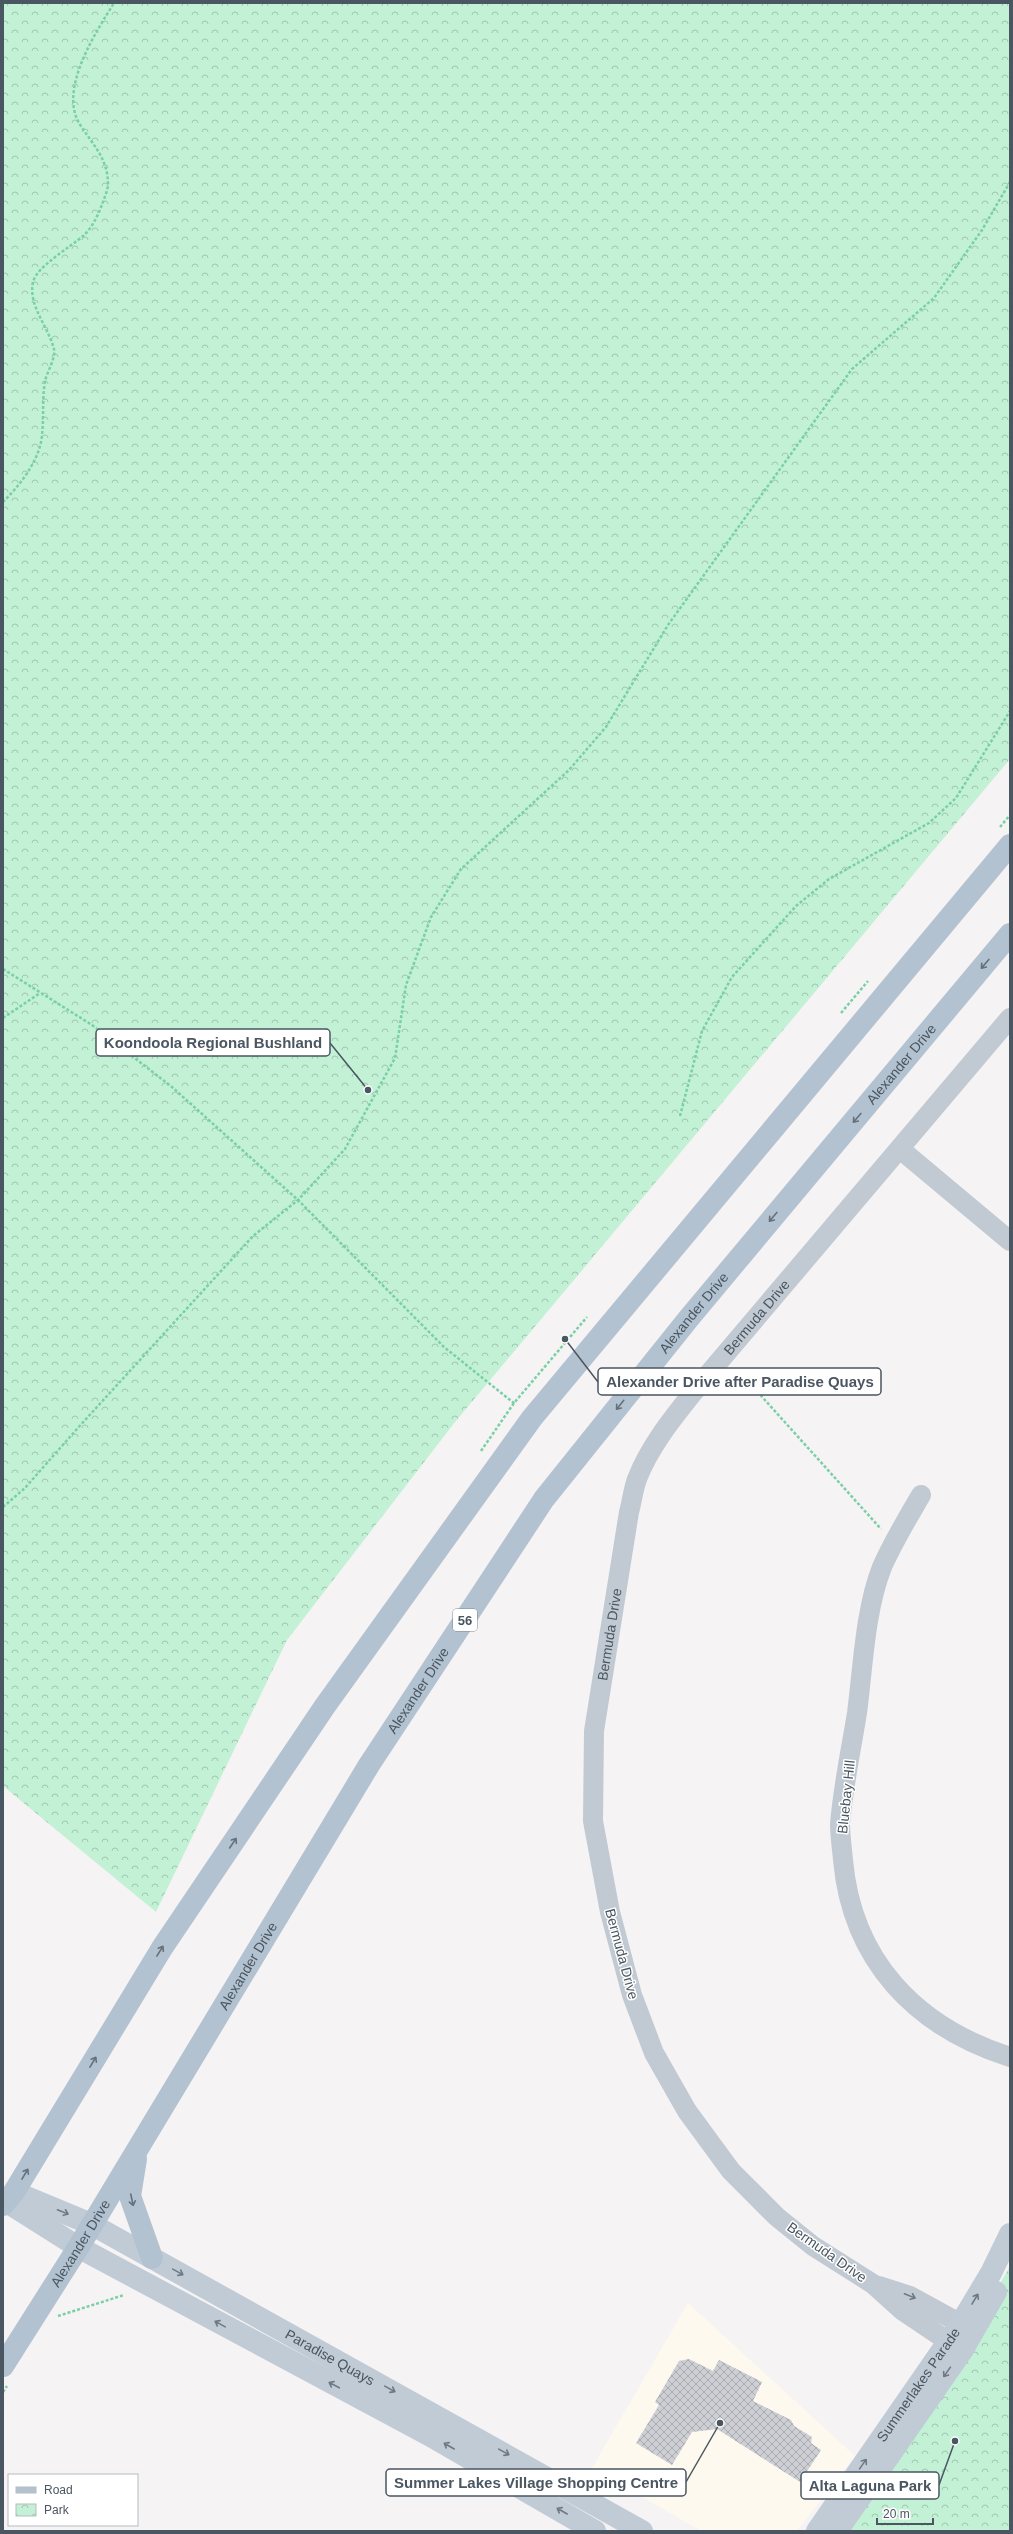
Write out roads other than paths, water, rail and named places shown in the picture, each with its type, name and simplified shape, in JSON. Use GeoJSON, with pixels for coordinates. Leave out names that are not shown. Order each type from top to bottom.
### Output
{"type":"FeatureCollection","features":[{"type":"Feature","properties":{"kind":"main road"},"geometry":{"type":"LineString","coordinates":[[7,2200],[162,1948],[325,1706],[532,1418],[1010,845]]}},
{"type":"Feature","properties":{"kind":"main road","name":"Alexander Drive"},"geometry":{"type":"LineString","coordinates":[[7,2372],[78,2247],[369,1765],[544,1499],[689,1318],[1010,934]]}},
{"type":"Feature","properties":{"kind":"main road"},"geometry":{"type":"LineString","coordinates":[[138,2148],[130,2196],[152,2258]]}},
{"type":"Feature","properties":{"kind":"street","name":"Bermuda Drive"},"geometry":{"type":"LineString","coordinates":[[955,2346],[902,2310],[873,2284],[813,2246],[777,2217],[731,2171],[686,2111],[654,2053],[632,1995],[610,1912],[594,1821],[594,1731],[612,1610],[629,1512],[637,1480],[649,1455],[669,1424],[724,1356],[1010,1018]]}},
{"type":"Feature","properties":{"kind":"street"},"geometry":{"type":"LineString","coordinates":[[900,1149],[1010,1241]]}},
{"type":"Feature","properties":{"kind":"street","name":"Bluebay Hill"},"geometry":{"type":"LineString","coordinates":[[921,1495],[895,1540],[882,1569],[872,1610],[840,1825],[846,1887],[864,1940],[888,1978],[914,2006],[942,2027],[965,2041],[1010,2057]]}},
{"type":"Feature","properties":{"kind":"street","name":"Paradise Quays"},"geometry":{"type":"LineString","coordinates":[[7,2200],[92,2224],[597,2504],[642,2531]]}},
{"type":"Feature","properties":{"kind":"street","name":"Paradise Quays"},"geometry":{"type":"LineString","coordinates":[[7,2200],[78,2247],[430,2435],[590,2528]]}},
{"type":"Feature","properties":{"kind":"street","name":"Summerlakes Parade"},"geometry":{"type":"LineString","coordinates":[[968,2327],[991,2273],[1010,2235]]}},
{"type":"Feature","properties":{"kind":"street","name":"Summerlakes Parade"},"geometry":{"type":"LineString","coordinates":[[831,2526],[1010,2266]]}},
{"type":"Feature","properties":{"kind":"street","name":"Bermuda Drive"},"geometry":{"type":"LineString","coordinates":[[873,2284],[910,2296],[968,2327]]}},
{"type":"Feature","properties":{"kind":"street"},"geometry":{"type":"LineString","coordinates":[[590,2528],[597,2504]]}},
{"type":"Feature","properties":{"kind":"place","name":"Koondoola Regional Bushland"},"geometry":{"type":"Point","coordinates":[368,1090]}},
{"type":"Feature","properties":{"kind":"place","name":"Alexander Drive after Paradise Quays"},"geometry":{"type":"Point","coordinates":[565,1339]}},
{"type":"Feature","properties":{"kind":"place","name":"Summer Lakes Village Shopping Centre"},"geometry":{"type":"Point","coordinates":[720,2423]}},
{"type":"Feature","properties":{"kind":"place","name":"Alta Laguna Park"},"geometry":{"type":"Point","coordinates":[955,2441]}}]}
